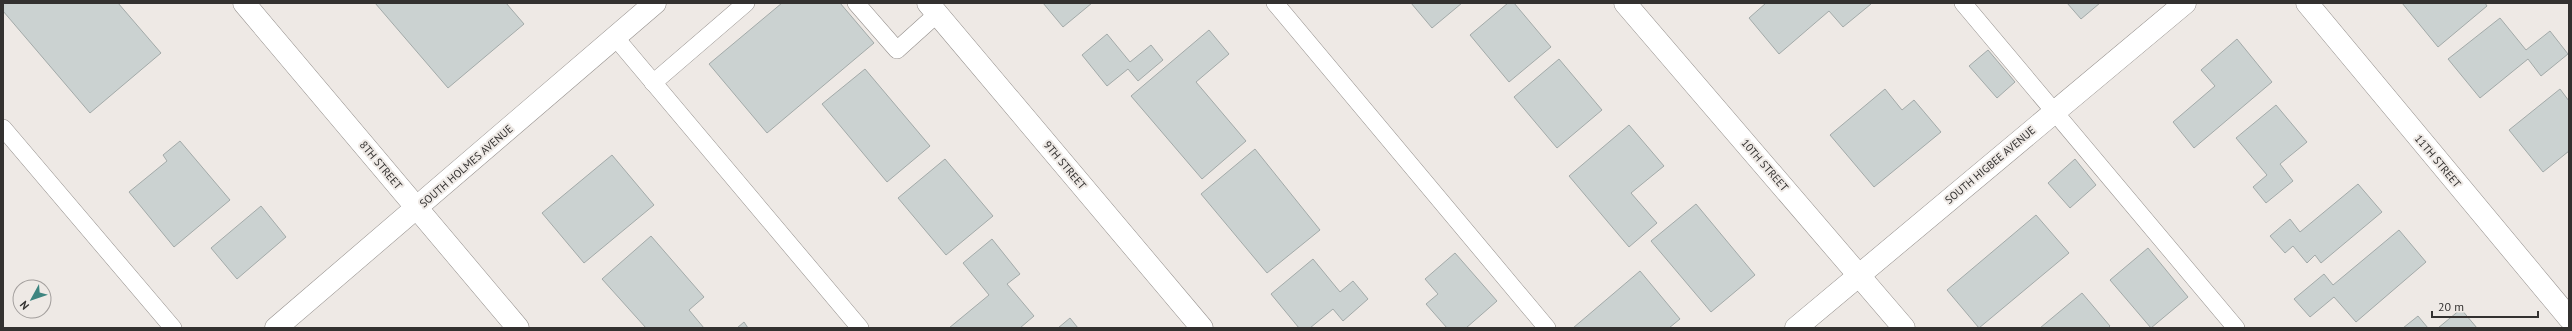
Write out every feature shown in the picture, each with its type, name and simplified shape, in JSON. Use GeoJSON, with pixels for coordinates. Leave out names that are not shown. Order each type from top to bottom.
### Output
{"type":"FeatureCollection","features":[{"type":"Feature","properties":{"kind":"street","name":"8TH STREET"},"geometry":{"type":"LineString","coordinates":[[244,3],[518,328]]}},
{"type":"Feature","properties":{"kind":"street","name":"SOUTH HOLMES AVENUE"},"geometry":{"type":"LineString","coordinates":[[276,328],[655,3]]}},
{"type":"Feature","properties":{"kind":"street","name":"10TH STREET"},"geometry":{"type":"LineString","coordinates":[[1625,3],[1904,328]]}},
{"type":"Feature","properties":{"kind":"street","name":"SOUTH HIGBEE AVENUE"},"geometry":{"type":"LineString","coordinates":[[1796,328],[2185,3]]}},
{"type":"Feature","properties":{"kind":"street","name":"11TH STREET"},"geometry":{"type":"LineString","coordinates":[[2307,3],[2569,318]]}},
{"type":"Feature","properties":{"kind":"street","name":"9TH STREET"},"geometry":{"type":"LineString","coordinates":[[933,8],[1202,328]]}},
{"type":"Feature","properties":{"kind":"lane"},"geometry":{"type":"LineString","coordinates":[[856,3],[897,50],[933,8]]}},
{"type":"Feature","properties":{"kind":"lane"},"geometry":{"type":"LineString","coordinates":[[1275,3],[1547,328]]}},
{"type":"Feature","properties":{"kind":"lane"},"geometry":{"type":"LineString","coordinates":[[1963,3],[2236,328]]}},
{"type":"Feature","properties":{"kind":"lane"},"geometry":{"type":"LineString","coordinates":[[654,83],[738,6]]}},
{"type":"Feature","properties":{"kind":"lane"},"geometry":{"type":"LineString","coordinates":[[615,37],[860,328]]}},
{"type":"Feature","properties":{"kind":"lane"},"geometry":{"type":"LineString","coordinates":[[3,128],[173,328]]}},
{"type":"Feature","properties":{"kind":"building"},"geometry":{"type":"Polygon","coordinates":[[[3,3],[118,3],[161,53],[90,113],[3,11],[3,3]]]}},
{"type":"Feature","properties":{"kind":"building"},"geometry":{"type":"Polygon","coordinates":[[[375,3],[506,3],[524,24],[448,88],[375,3]]]}},
{"type":"Feature","properties":{"kind":"building"},"geometry":{"type":"Polygon","coordinates":[[[782,3],[840,3],[874,43],[767,133],[709,64],[782,3]]]}},
{"type":"Feature","properties":{"kind":"building"},"geometry":{"type":"Polygon","coordinates":[[[1043,3],[1092,3],[1063,27],[1043,3]]]}},
{"type":"Feature","properties":{"kind":"building"},"geometry":{"type":"Polygon","coordinates":[[[1411,3],[1462,3],[1432,28],[1411,3]]]}},
{"type":"Feature","properties":{"kind":"building"},"geometry":{"type":"Polygon","coordinates":[[[1508,3],[1514,3],[1551,47],[1509,82],[1470,35],[1508,3]]]}},
{"type":"Feature","properties":{"kind":"building"},"geometry":{"type":"Polygon","coordinates":[[[1766,3],[1871,4],[1843,27],[1829,11],[1779,54],[1749,18],[1766,3]]]}},
{"type":"Feature","properties":{"kind":"building"},"geometry":{"type":"Polygon","coordinates":[[[2067,3],[2100,3],[2081,19],[2067,3]]]}},
{"type":"Feature","properties":{"kind":"building"},"geometry":{"type":"Polygon","coordinates":[[[2402,3],[2485,3],[2487,6],[2438,47],[2402,3]]]}},
{"type":"Feature","properties":{"kind":"building"},"geometry":{"type":"Polygon","coordinates":[[[2500,18],[2526,50],[2550,31],[2568,54],[2541,76],[2528,59],[2480,98],[2448,59],[2500,18]]]}},
{"type":"Feature","properties":{"kind":"building"},"geometry":{"type":"Polygon","coordinates":[[[1209,30],[1229,54],[1196,82],[1246,141],[1202,179],[1131,96],[1209,30]]]}},
{"type":"Feature","properties":{"kind":"building"},"geometry":{"type":"Polygon","coordinates":[[[1107,34],[1130,62],[1151,45],[1163,60],[1138,81],[1128,69],[1107,86],[1082,55],[1107,34]]]}},
{"type":"Feature","properties":{"kind":"building"},"geometry":{"type":"Polygon","coordinates":[[[2237,39],[2272,82],[2194,148],[2173,122],[2215,86],[2201,70],[2237,39]]]}},
{"type":"Feature","properties":{"kind":"building"},"geometry":{"type":"Polygon","coordinates":[[[1988,50],[2015,82],[1997,98],[1969,66],[1988,50]]]}},
{"type":"Feature","properties":{"kind":"building"},"geometry":{"type":"Polygon","coordinates":[[[1559,59],[1602,110],[1557,148],[1514,97],[1559,59]]]}},
{"type":"Feature","properties":{"kind":"building"},"geometry":{"type":"Polygon","coordinates":[[[865,69],[930,146],[887,182],[822,104],[865,69]]]}},
{"type":"Feature","properties":{"kind":"building"},"geometry":{"type":"Polygon","coordinates":[[[1885,89],[1902,110],[1914,100],[1941,132],[1874,187],[1830,135],[1885,89]]]}},
{"type":"Feature","properties":{"kind":"building"},"geometry":{"type":"Polygon","coordinates":[[[2560,89],[2569,101],[2569,151],[2543,172],[2509,130],[2560,89]]]}},
{"type":"Feature","properties":{"kind":"building"},"geometry":{"type":"Polygon","coordinates":[[[2276,105],[2307,142],[2280,164],[2293,181],[2266,203],[2253,187],[2267,175],[2236,138],[2276,105]]]}},
{"type":"Feature","properties":{"kind":"building"},"geometry":{"type":"Polygon","coordinates":[[[1629,125],[1664,166],[1631,193],[1657,223],[1629,247],[1569,176],[1629,125]]]}},
{"type":"Feature","properties":{"kind":"building"},"geometry":{"type":"Polygon","coordinates":[[[180,141],[230,200],[174,247],[129,192],[167,161],[163,155],[180,141]]]}},
{"type":"Feature","properties":{"kind":"building"},"geometry":{"type":"Polygon","coordinates":[[[1255,149],[1320,230],[1267,273],[1201,194],[1255,149]]]}},
{"type":"Feature","properties":{"kind":"building"},"geometry":{"type":"Polygon","coordinates":[[[612,155],[654,205],[584,263],[542,213],[612,155]]]}},
{"type":"Feature","properties":{"kind":"building"},"geometry":{"type":"Polygon","coordinates":[[[945,159],[993,216],[946,255],[898,198],[945,159]]]}},
{"type":"Feature","properties":{"kind":"building"},"geometry":{"type":"Polygon","coordinates":[[[2075,159],[2096,185],[2070,208],[2048,183],[2075,159]]]}},
{"type":"Feature","properties":{"kind":"building"},"geometry":{"type":"Polygon","coordinates":[[[2358,184],[2382,212],[2321,263],[2315,255],[2307,263],[2293,246],[2285,253],[2270,236],[2290,219],[2300,232],[2358,184]]]}},
{"type":"Feature","properties":{"kind":"building"},"geometry":{"type":"Polygon","coordinates":[[[1696,204],[1755,275],[1711,312],[1651,241],[1696,204]]]}},
{"type":"Feature","properties":{"kind":"building"},"geometry":{"type":"Polygon","coordinates":[[[261,206],[286,237],[237,279],[211,248],[261,206]]]}},
{"type":"Feature","properties":{"kind":"building"},"geometry":{"type":"Polygon","coordinates":[[[2036,215],[2069,253],[1979,328],[1947,290],[2036,215]]]}},
{"type":"Feature","properties":{"kind":"building"},"geometry":{"type":"Polygon","coordinates":[[[2399,230],[2426,262],[2356,322],[2334,297],[2310,317],[2294,299],[2324,274],[2333,285],[2399,230]]]}},
{"type":"Feature","properties":{"kind":"building"},"geometry":{"type":"Polygon","coordinates":[[[651,236],[704,297],[689,310],[704,328],[646,328],[602,279],[651,236]]]}},
{"type":"Feature","properties":{"kind":"building"},"geometry":{"type":"Polygon","coordinates":[[[992,239],[1020,274],[1007,284],[1034,316],[1020,328],[949,328],[989,295],[963,263],[992,239]]]}},
{"type":"Feature","properties":{"kind":"building"},"geometry":{"type":"Polygon","coordinates":[[[2148,248],[2188,297],[2151,328],[2110,280],[2148,248]]]}},
{"type":"Feature","properties":{"kind":"building"},"geometry":{"type":"Polygon","coordinates":[[[1455,253],[1497,301],[1466,328],[1447,328],[1426,304],[1438,294],[1425,279],[1455,253]]]}},
{"type":"Feature","properties":{"kind":"building"},"geometry":{"type":"Polygon","coordinates":[[[1313,259],[1340,292],[1353,281],[1368,299],[1343,321],[1333,309],[1310,328],[1299,328],[1271,294],[1313,259]]]}},
{"type":"Feature","properties":{"kind":"building"},"geometry":{"type":"Polygon","coordinates":[[[1640,271],[1680,319],[1669,328],[1573,328],[1640,271]]]}},
{"type":"Feature","properties":{"kind":"building"},"geometry":{"type":"Polygon","coordinates":[[[2082,293],[2110,326],[2108,328],[2040,328],[2082,293]]]}},
{"type":"Feature","properties":{"kind":"building"},"geometry":{"type":"Polygon","coordinates":[[[2461,309],[2477,328],[2438,328],[2461,309]]]}},
{"type":"Feature","properties":{"kind":"building"},"geometry":{"type":"Polygon","coordinates":[[[2418,316],[2428,328],[2403,328],[2418,316]]]}},
{"type":"Feature","properties":{"kind":"building"},"geometry":{"type":"Polygon","coordinates":[[[1070,318],[1078,328],[1058,328],[1070,318]]]}},
{"type":"Feature","properties":{"kind":"building"},"geometry":{"type":"Polygon","coordinates":[[[744,322],[748,328],[737,328],[744,322]]]}}]}
